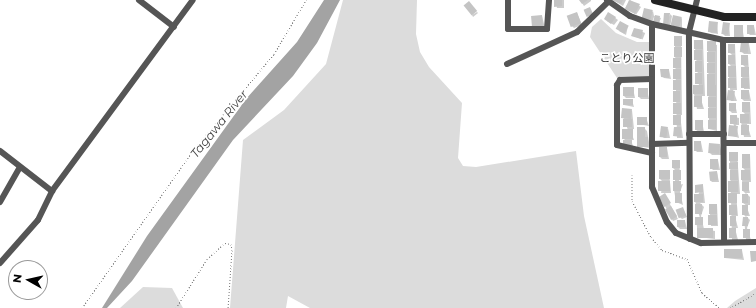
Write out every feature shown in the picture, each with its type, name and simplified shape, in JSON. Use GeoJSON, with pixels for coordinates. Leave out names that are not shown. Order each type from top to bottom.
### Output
{"type":"FeatureCollection","features":[{"type":"Feature","properties":{"kind":"street"},"geometry":{"type":"LineString","coordinates":[[139,0],[174,27]]}},
{"type":"Feature","properties":{"kind":"street"},"geometry":{"type":"LineString","coordinates":[[0,263],[38,220],[52,191],[193,0]]}},
{"type":"Feature","properties":{"kind":"street"},"geometry":{"type":"LineString","coordinates":[[508,0],[508,29],[547,29],[548,0]]}},
{"type":"Feature","properties":{"kind":"street"},"geometry":{"type":"LineString","coordinates":[[655,0],[694,12],[756,17]]}},
{"type":"Feature","properties":{"kind":"street"},"geometry":{"type":"LineString","coordinates":[[690,239],[689,32],[697,0]]}},
{"type":"Feature","properties":{"kind":"street"},"geometry":{"type":"LineString","coordinates":[[507,64],[577,32],[608,1],[652,24],[723,40],[756,40]]}},
{"type":"Feature","properties":{"kind":"street"},"geometry":{"type":"LineString","coordinates":[[652,24],[652,153],[654,199],[676,233],[690,239],[724,242],[756,242]]}},
{"type":"Feature","properties":{"kind":"street"},"geometry":{"type":"LineString","coordinates":[[723,40],[724,242]]}},
{"type":"Feature","properties":{"kind":"street"},"geometry":{"type":"LineString","coordinates":[[652,79],[620,80],[617,145],[652,153]]}},
{"type":"Feature","properties":{"kind":"street"},"geometry":{"type":"LineString","coordinates":[[689,134],[724,134]]}},
{"type":"Feature","properties":{"kind":"street"},"geometry":{"type":"LineString","coordinates":[[652,144],[689,143]]}},
{"type":"Feature","properties":{"kind":"street"},"geometry":{"type":"LineString","coordinates":[[724,143],[756,143]]}},
{"type":"Feature","properties":{"kind":"street"},"geometry":{"type":"LineString","coordinates":[[0,151],[52,191]]}},
{"type":"Feature","properties":{"kind":"street"},"geometry":{"type":"LineString","coordinates":[[0,202],[20,167]]}},
{"type":"Feature","properties":{"kind":"path"},"geometry":{"type":"LineString","coordinates":[[82,308],[194,149],[274,54],[306,0]]}},
{"type":"Feature","properties":{"kind":"path"},"geometry":{"type":"LineString","coordinates":[[632,175],[632,201],[651,237],[662,250],[687,259],[702,293],[720,308]]}},
{"type":"Feature","properties":{"kind":"path"},"geometry":{"type":"LineString","coordinates":[[176,308],[207,259],[225,244],[231,244],[232,250],[228,308]]}},
{"type":"Feature","properties":{"kind":"path"},"geometry":{"type":"LineString","coordinates":[[730,308],[756,293]]}},
{"type":"Feature","properties":{"kind":"green space"},"geometry":{"type":"Polygon","coordinates":[[[343,0],[417,0],[416,34],[420,52],[429,67],[462,103],[458,158],[463,166],[476,167],[576,151],[584,216],[604,308],[310,308],[288,296],[286,308],[230,308],[243,140],[284,110],[326,64],[343,0]]]}},
{"type":"Feature","properties":{"kind":"green space","name":"ことり公園"},"geometry":{"type":"Polygon","coordinates":[[[601,19],[616,33],[637,42],[649,42],[650,77],[617,78],[590,37],[592,27],[601,19]]]}},
{"type":"Feature","properties":{"kind":"green space"},"geometry":{"type":"Polygon","coordinates":[[[143,287],[172,288],[183,308],[120,308],[143,287]]]}},
{"type":"Feature","properties":{"kind":"green space"},"geometry":{"type":"Polygon","coordinates":[[[756,288],[756,308],[727,308],[735,301],[756,288]]]}},
{"type":"Feature","properties":{"kind":"shaded area"},"geometry":{"type":"Polygon","coordinates":[[[324,0],[340,0],[317,43],[293,76],[233,140],[132,281],[107,308],[102,308],[147,236],[246,99],[297,42],[324,0]]]}},
{"type":"Feature","properties":{"kind":"building"},"geometry":{"type":"Polygon","coordinates":[[[554,0],[562,0],[562,6],[554,7],[554,0]]]}},
{"type":"Feature","properties":{"kind":"building"},"geometry":{"type":"Polygon","coordinates":[[[579,0],[588,0],[582,4],[579,0]]]}},
{"type":"Feature","properties":{"kind":"building"},"geometry":{"type":"Polygon","coordinates":[[[612,0],[623,0],[621,4],[612,0]]]}},
{"type":"Feature","properties":{"kind":"building"},"geometry":{"type":"Polygon","coordinates":[[[629,0],[640,4],[635,14],[625,9],[629,0]]]}},
{"type":"Feature","properties":{"kind":"building"},"geometry":{"type":"Polygon","coordinates":[[[469,1],[477,11],[472,16],[464,5],[469,1]]]}},
{"type":"Feature","properties":{"kind":"building"},"geometry":{"type":"Polygon","coordinates":[[[590,7],[593,14],[587,17],[584,10],[590,7]]]}},
{"type":"Feature","properties":{"kind":"building"},"geometry":{"type":"Polygon","coordinates":[[[644,8],[653,10],[650,21],[642,19],[644,8]]]}},
{"type":"Feature","properties":{"kind":"building"},"geometry":{"type":"Polygon","coordinates":[[[577,12],[581,23],[571,27],[567,16],[577,12]]]}},
{"type":"Feature","properties":{"kind":"building"},"geometry":{"type":"Polygon","coordinates":[[[608,12],[616,17],[611,24],[604,19],[608,12]]]}},
{"type":"Feature","properties":{"kind":"building"},"geometry":{"type":"Polygon","coordinates":[[[664,13],[670,13],[668,26],[663,25],[664,13]]]}},
{"type":"Feature","properties":{"kind":"building"},"geometry":{"type":"Polygon","coordinates":[[[542,15],[543,26],[532,27],[531,16],[542,15]]]}},
{"type":"Feature","properties":{"kind":"building"},"geometry":{"type":"Polygon","coordinates":[[[655,15],[660,16],[659,23],[653,22],[655,15]]]}},
{"type":"Feature","properties":{"kind":"building"},"geometry":{"type":"Polygon","coordinates":[[[673,15],[682,17],[680,27],[671,25],[673,15]]]}},
{"type":"Feature","properties":{"kind":"building"},"geometry":{"type":"Polygon","coordinates":[[[620,21],[629,26],[624,34],[616,29],[620,21]]]}},
{"type":"Feature","properties":{"kind":"building"},"geometry":{"type":"Polygon","coordinates":[[[709,21],[718,22],[717,33],[708,32],[709,21]]]}},
{"type":"Feature","properties":{"kind":"building"},"geometry":{"type":"Polygon","coordinates":[[[723,22],[730,23],[728,35],[721,34],[723,22]]]}},
{"type":"Feature","properties":{"kind":"building"},"geometry":{"type":"Polygon","coordinates":[[[734,25],[743,25],[743,37],[734,37],[734,25]]]}},
{"type":"Feature","properties":{"kind":"building"},"geometry":{"type":"Polygon","coordinates":[[[747,25],[754,25],[754,34],[747,34],[747,25]]]}},
{"type":"Feature","properties":{"kind":"building"},"geometry":{"type":"Polygon","coordinates":[[[634,28],[643,30],[641,39],[631,36],[634,28]]]}},
{"type":"Feature","properties":{"kind":"building"},"geometry":{"type":"Polygon","coordinates":[[[674,36],[682,36],[682,46],[674,46],[674,36]]]}},
{"type":"Feature","properties":{"kind":"building"},"geometry":{"type":"Polygon","coordinates":[[[694,40],[703,40],[703,49],[694,49],[694,40]]]}},
{"type":"Feature","properties":{"kind":"building"},"geometry":{"type":"Polygon","coordinates":[[[707,41],[716,41],[716,51],[707,51],[707,41]]]}},
{"type":"Feature","properties":{"kind":"building"},"geometry":{"type":"Polygon","coordinates":[[[741,42],[749,43],[748,53],[740,52],[741,42]]]}},
{"type":"Feature","properties":{"kind":"building"},"geometry":{"type":"Polygon","coordinates":[[[728,44],[735,44],[735,53],[728,53],[728,44]]]}},
{"type":"Feature","properties":{"kind":"building"},"geometry":{"type":"Polygon","coordinates":[[[674,47],[682,47],[682,57],[674,57],[674,47]]]}},
{"type":"Feature","properties":{"kind":"building"},"geometry":{"type":"Polygon","coordinates":[[[694,50],[702,50],[702,60],[694,60],[694,50]]]}},
{"type":"Feature","properties":{"kind":"building"},"geometry":{"type":"Polygon","coordinates":[[[707,52],[715,52],[715,62],[707,62],[707,52]]]}},
{"type":"Feature","properties":{"kind":"building"},"geometry":{"type":"Polygon","coordinates":[[[728,55],[735,55],[735,64],[728,64],[728,55]]]}},
{"type":"Feature","properties":{"kind":"building"},"geometry":{"type":"Polygon","coordinates":[[[741,55],[748,55],[748,65],[741,65],[741,55]]]}},
{"type":"Feature","properties":{"kind":"building"},"geometry":{"type":"Polygon","coordinates":[[[673,58],[681,58],[681,68],[673,68],[673,58]]]}},
{"type":"Feature","properties":{"kind":"building"},"geometry":{"type":"Polygon","coordinates":[[[695,61],[702,61],[702,72],[695,72],[695,61]]]}},
{"type":"Feature","properties":{"kind":"building"},"geometry":{"type":"Polygon","coordinates":[[[707,63],[715,63],[715,73],[707,73],[707,63]]]}},
{"type":"Feature","properties":{"kind":"building"},"geometry":{"type":"Polygon","coordinates":[[[728,66],[736,66],[736,77],[728,77],[728,66]]]}},
{"type":"Feature","properties":{"kind":"building"},"geometry":{"type":"Polygon","coordinates":[[[741,67],[749,67],[749,77],[741,77],[741,67]]]}},
{"type":"Feature","properties":{"kind":"building"},"geometry":{"type":"Polygon","coordinates":[[[660,69],[669,69],[669,78],[661,77],[660,69]]]}},
{"type":"Feature","properties":{"kind":"building"},"geometry":{"type":"Polygon","coordinates":[[[673,69],[681,69],[681,79],[673,79],[673,69]]]}},
{"type":"Feature","properties":{"kind":"building"},"geometry":{"type":"Polygon","coordinates":[[[695,73],[702,73],[702,84],[695,84],[695,73]]]}},
{"type":"Feature","properties":{"kind":"building"},"geometry":{"type":"Polygon","coordinates":[[[707,74],[715,74],[715,85],[707,85],[707,74]]]}},
{"type":"Feature","properties":{"kind":"building"},"geometry":{"type":"Polygon","coordinates":[[[728,78],[736,78],[736,88],[728,88],[728,78]]]}},
{"type":"Feature","properties":{"kind":"building"},"geometry":{"type":"Polygon","coordinates":[[[741,78],[749,78],[749,88],[741,88],[741,78]]]}},
{"type":"Feature","properties":{"kind":"building"},"geometry":{"type":"Polygon","coordinates":[[[673,80],[681,80],[681,90],[673,90],[673,80]]]}},
{"type":"Feature","properties":{"kind":"building"},"geometry":{"type":"Polygon","coordinates":[[[693,85],[703,85],[703,94],[693,94],[693,85]]]}},
{"type":"Feature","properties":{"kind":"building"},"geometry":{"type":"Polygon","coordinates":[[[707,85],[716,85],[716,96],[707,96],[707,85]]]}},
{"type":"Feature","properties":{"kind":"building"},"geometry":{"type":"Polygon","coordinates":[[[623,87],[634,87],[634,96],[623,96],[623,87]]]}},
{"type":"Feature","properties":{"kind":"building"},"geometry":{"type":"Polygon","coordinates":[[[638,88],[648,88],[648,97],[638,97],[638,88]]]}},
{"type":"Feature","properties":{"kind":"building"},"geometry":{"type":"Polygon","coordinates":[[[728,90],[735,91],[734,101],[727,100],[728,90]]]}},
{"type":"Feature","properties":{"kind":"building"},"geometry":{"type":"Polygon","coordinates":[[[741,90],[749,90],[749,99],[741,99],[741,90]]]}},
{"type":"Feature","properties":{"kind":"building"},"geometry":{"type":"Polygon","coordinates":[[[673,91],[680,91],[680,102],[673,102],[673,91]]]}},
{"type":"Feature","properties":{"kind":"building"},"geometry":{"type":"Polygon","coordinates":[[[694,96],[702,96],[702,107],[694,107],[694,96]]]}},
{"type":"Feature","properties":{"kind":"building"},"geometry":{"type":"Polygon","coordinates":[[[708,97],[716,97],[716,107],[708,107],[708,97]]]}},
{"type":"Feature","properties":{"kind":"building"},"geometry":{"type":"Polygon","coordinates":[[[623,99],[633,99],[633,105],[623,105],[623,99]]]}},
{"type":"Feature","properties":{"kind":"building"},"geometry":{"type":"Polygon","coordinates":[[[742,102],[750,102],[750,112],[742,112],[742,102]]]}},
{"type":"Feature","properties":{"kind":"building"},"geometry":{"type":"Polygon","coordinates":[[[673,103],[681,103],[681,114],[673,114],[673,103]]]}},
{"type":"Feature","properties":{"kind":"building"},"geometry":{"type":"Polygon","coordinates":[[[729,103],[736,103],[736,111],[729,111],[729,103]]]}},
{"type":"Feature","properties":{"kind":"building"},"geometry":{"type":"Polygon","coordinates":[[[622,108],[632,109],[631,119],[621,118],[622,108]]]}},
{"type":"Feature","properties":{"kind":"building"},"geometry":{"type":"Polygon","coordinates":[[[708,108],[716,108],[716,118],[708,118],[708,108]]]}},
{"type":"Feature","properties":{"kind":"building"},"geometry":{"type":"Polygon","coordinates":[[[740,114],[749,114],[749,123],[740,123],[740,114]]]}},
{"type":"Feature","properties":{"kind":"building"},"geometry":{"type":"Polygon","coordinates":[[[673,115],[681,115],[681,125],[673,125],[673,115]]]}},
{"type":"Feature","properties":{"kind":"building"},"geometry":{"type":"Polygon","coordinates":[[[730,115],[737,115],[737,124],[730,124],[730,115]]]}},
{"type":"Feature","properties":{"kind":"building"},"geometry":{"type":"Polygon","coordinates":[[[637,117],[647,117],[647,125],[637,125],[637,117]]]}},
{"type":"Feature","properties":{"kind":"building"},"geometry":{"type":"Polygon","coordinates":[[[623,119],[632,119],[632,127],[623,127],[623,119]]]}},
{"type":"Feature","properties":{"kind":"building"},"geometry":{"type":"Polygon","coordinates":[[[695,120],[703,120],[703,130],[695,130],[695,120]]]}},
{"type":"Feature","properties":{"kind":"building"},"geometry":{"type":"Polygon","coordinates":[[[708,120],[716,120],[716,129],[708,129],[708,120]]]}},
{"type":"Feature","properties":{"kind":"building"},"geometry":{"type":"Polygon","coordinates":[[[729,125],[738,126],[737,137],[728,136],[729,125]]]}},
{"type":"Feature","properties":{"kind":"building"},"geometry":{"type":"Polygon","coordinates":[[[741,125],[749,125],[749,135],[741,135],[741,125]]]}},
{"type":"Feature","properties":{"kind":"building"},"geometry":{"type":"Polygon","coordinates":[[[661,126],[668,127],[666,138],[659,137],[661,126]]]}},
{"type":"Feature","properties":{"kind":"building"},"geometry":{"type":"Polygon","coordinates":[[[637,127],[645,127],[645,137],[637,137],[637,127]]]}},
{"type":"Feature","properties":{"kind":"building"},"geometry":{"type":"Polygon","coordinates":[[[674,127],[681,127],[681,137],[673,136],[674,127]]]}},
{"type":"Feature","properties":{"kind":"building"},"geometry":{"type":"Polygon","coordinates":[[[622,129],[633,129],[633,139],[622,139],[622,129]]]}},
{"type":"Feature","properties":{"kind":"building"},"geometry":{"type":"Polygon","coordinates":[[[637,137],[648,137],[648,147],[637,147],[637,137]]]}},
{"type":"Feature","properties":{"kind":"building"},"geometry":{"type":"Polygon","coordinates":[[[623,140],[632,140],[632,147],[623,147],[623,140]]]}},
{"type":"Feature","properties":{"kind":"building"},"geometry":{"type":"Polygon","coordinates":[[[694,141],[701,141],[701,151],[694,151],[694,141]]]}},
{"type":"Feature","properties":{"kind":"building"},"geometry":{"type":"Polygon","coordinates":[[[709,143],[720,144],[719,154],[708,153],[709,143]]]}},
{"type":"Feature","properties":{"kind":"building"},"geometry":{"type":"Polygon","coordinates":[[[659,147],[667,147],[667,157],[659,157],[659,147]]]}},
{"type":"Feature","properties":{"kind":"building"},"geometry":{"type":"Polygon","coordinates":[[[729,152],[738,152],[738,161],[729,161],[729,152]]]}},
{"type":"Feature","properties":{"kind":"building"},"geometry":{"type":"Polygon","coordinates":[[[742,154],[750,154],[750,168],[742,168],[742,154]]]}},
{"type":"Feature","properties":{"kind":"building"},"geometry":{"type":"Polygon","coordinates":[[[710,159],[718,159],[718,169],[710,169],[710,159]]]}},
{"type":"Feature","properties":{"kind":"building"},"geometry":{"type":"Polygon","coordinates":[[[672,160],[680,160],[680,168],[672,168],[672,160]]]}},
{"type":"Feature","properties":{"kind":"building"},"geometry":{"type":"Polygon","coordinates":[[[738,162],[738,169],[729,169],[729,163],[738,162]]]}},
{"type":"Feature","properties":{"kind":"building"},"geometry":{"type":"Polygon","coordinates":[[[659,170],[670,170],[670,179],[659,179],[659,170]]]}},
{"type":"Feature","properties":{"kind":"building"},"geometry":{"type":"Polygon","coordinates":[[[673,170],[681,170],[681,180],[673,180],[673,170]]]}},
{"type":"Feature","properties":{"kind":"building"},"geometry":{"type":"Polygon","coordinates":[[[730,170],[738,170],[738,180],[730,180],[730,170]]]}},
{"type":"Feature","properties":{"kind":"building"},"geometry":{"type":"Polygon","coordinates":[[[741,170],[750,170],[750,180],[741,180],[741,170]]]}},
{"type":"Feature","properties":{"kind":"building"},"geometry":{"type":"Polygon","coordinates":[[[717,171],[718,180],[710,181],[709,172],[717,171]]]}},
{"type":"Feature","properties":{"kind":"building"},"geometry":{"type":"Polygon","coordinates":[[[658,181],[670,181],[670,191],[658,191],[658,181]]]}},
{"type":"Feature","properties":{"kind":"building"},"geometry":{"type":"Polygon","coordinates":[[[673,181],[681,181],[681,191],[673,191],[673,181]]]}},
{"type":"Feature","properties":{"kind":"building"},"geometry":{"type":"Polygon","coordinates":[[[728,181],[738,181],[738,192],[728,192],[728,181]]]}},
{"type":"Feature","properties":{"kind":"building"},"geometry":{"type":"Polygon","coordinates":[[[742,182],[749,182],[749,191],[742,191],[742,182]]]}},
{"type":"Feature","properties":{"kind":"building"},"geometry":{"type":"Polygon","coordinates":[[[703,184],[703,192],[695,193],[695,185],[703,184]]]}},
{"type":"Feature","properties":{"kind":"building"},"geometry":{"type":"Polygon","coordinates":[[[665,193],[671,203],[664,207],[659,197],[665,193]]]}},
{"type":"Feature","properties":{"kind":"building"},"geometry":{"type":"Polygon","coordinates":[[[675,193],[682,193],[682,203],[675,203],[675,193]]]}},
{"type":"Feature","properties":{"kind":"building"},"geometry":{"type":"Polygon","coordinates":[[[728,193],[737,193],[737,203],[728,203],[728,193]]]}},
{"type":"Feature","properties":{"kind":"building"},"geometry":{"type":"Polygon","coordinates":[[[694,194],[703,194],[703,202],[694,202],[694,194]]]}},
{"type":"Feature","properties":{"kind":"building"},"geometry":{"type":"Polygon","coordinates":[[[742,194],[748,194],[748,203],[742,203],[742,194]]]}},
{"type":"Feature","properties":{"kind":"building"},"geometry":{"type":"Polygon","coordinates":[[[695,204],[702,204],[702,214],[695,214],[695,204]]]}},
{"type":"Feature","properties":{"kind":"building"},"geometry":{"type":"Polygon","coordinates":[[[709,204],[717,204],[717,214],[709,214],[709,204]]]}},
{"type":"Feature","properties":{"kind":"building"},"geometry":{"type":"Polygon","coordinates":[[[729,205],[737,205],[737,215],[729,215],[729,205]]]}},
{"type":"Feature","properties":{"kind":"building"},"geometry":{"type":"Polygon","coordinates":[[[742,205],[748,205],[748,215],[742,215],[742,205]]]}},
{"type":"Feature","properties":{"kind":"building"},"geometry":{"type":"Polygon","coordinates":[[[671,206],[677,216],[671,220],[665,210],[671,206]]]}},
{"type":"Feature","properties":{"kind":"building"},"geometry":{"type":"Polygon","coordinates":[[[683,207],[686,215],[679,218],[676,210],[683,207]]]}},
{"type":"Feature","properties":{"kind":"building"},"geometry":{"type":"Polygon","coordinates":[[[708,215],[717,215],[717,225],[708,225],[708,215]]]}},
{"type":"Feature","properties":{"kind":"building"},"geometry":{"type":"Polygon","coordinates":[[[730,216],[736,216],[736,226],[730,226],[730,216]]]}},
{"type":"Feature","properties":{"kind":"building"},"geometry":{"type":"Polygon","coordinates":[[[695,217],[703,217],[703,225],[695,225],[695,217]]]}},
{"type":"Feature","properties":{"kind":"building"},"geometry":{"type":"Polygon","coordinates":[[[743,217],[748,217],[748,226],[742,226],[743,217]]]}},
{"type":"Feature","properties":{"kind":"building"},"geometry":{"type":"Polygon","coordinates":[[[677,220],[685,220],[685,227],[677,227],[677,220]]]}},
{"type":"Feature","properties":{"kind":"building"},"geometry":{"type":"Polygon","coordinates":[[[697,228],[713,228],[713,238],[697,238],[697,228]]]}},
{"type":"Feature","properties":{"kind":"building"},"geometry":{"type":"Polygon","coordinates":[[[729,228],[736,228],[736,238],[729,238],[729,228]]]}},
{"type":"Feature","properties":{"kind":"building"},"geometry":{"type":"Polygon","coordinates":[[[743,229],[750,229],[750,238],[743,238],[743,229]]]}},
{"type":"Feature","properties":{"kind":"building"},"geometry":{"type":"Polygon","coordinates":[[[724,249],[742,249],[742,258],[724,258],[724,249]]]}},
{"type":"Feature","properties":{"kind":"building"},"geometry":{"type":"Polygon","coordinates":[[[750,251],[756,251],[756,261],[751,262],[750,251]]]}},
{"type":"Feature","properties":{"kind":"water label","name":"Tagawa River"},"geometry":{"type":"Point","coordinates":[219,124]}}]}
